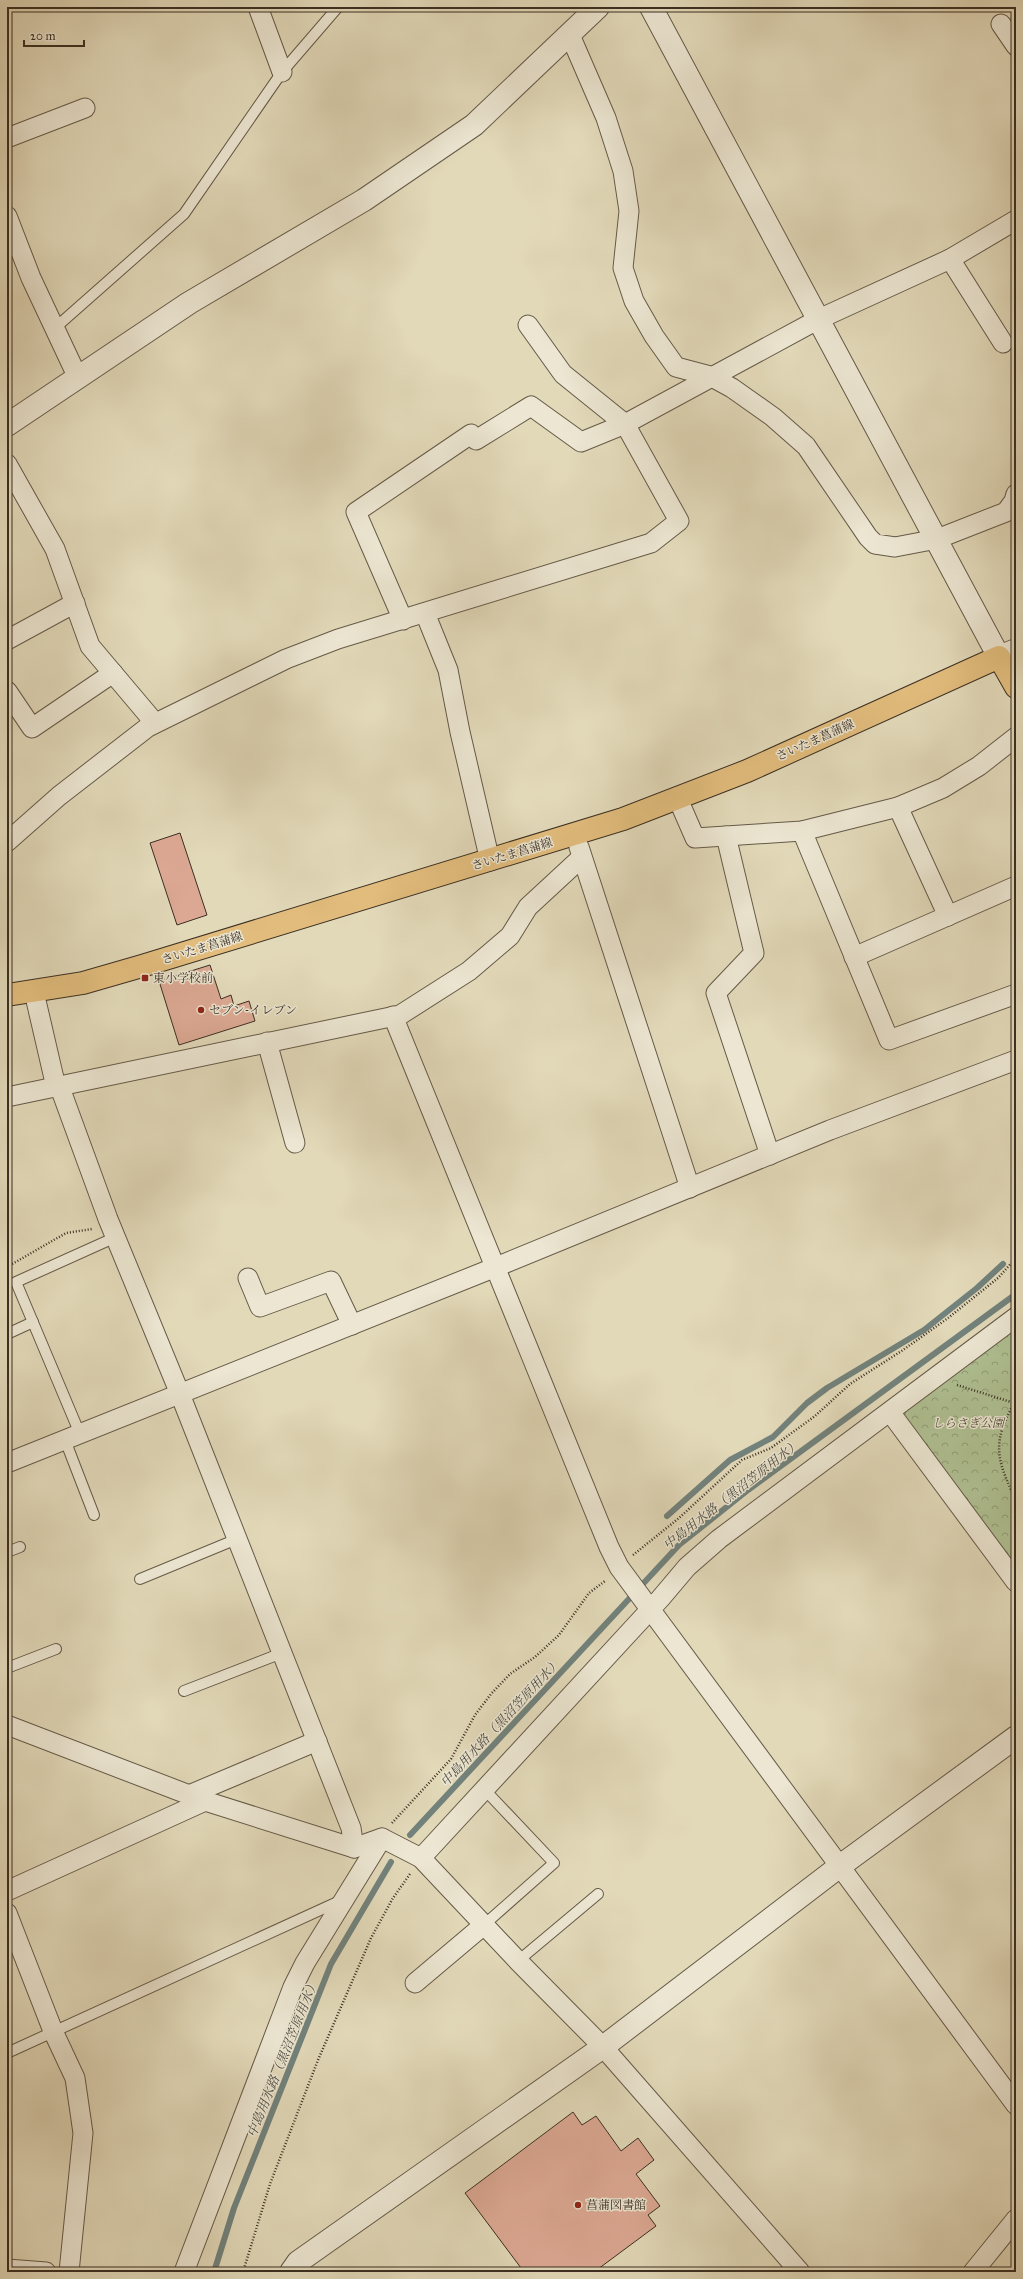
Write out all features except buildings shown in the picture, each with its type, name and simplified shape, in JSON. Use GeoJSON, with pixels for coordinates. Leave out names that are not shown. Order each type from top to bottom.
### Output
{"type":"FeatureCollection","features":[{"type":"Feature","properties":{"kind":"main road"},"geometry":{"type":"LineString","coordinates":[[1008,654],[1016,687]]}},
{"type":"Feature","properties":{"kind":"main road","name":"さいたま菖蒲線"},"geometry":{"type":"LineString","coordinates":[[7,995],[34,992],[83,983],[576,834],[678,799],[747,771],[1008,654]]}},
{"type":"Feature","properties":{"kind":"street"},"geometry":{"type":"LineString","coordinates":[[258,7],[282,72]]}},
{"type":"Feature","properties":{"kind":"street"},"geometry":{"type":"LineString","coordinates":[[7,425],[189,303],[364,200],[474,125],[598,7]]}},
{"type":"Feature","properties":{"kind":"street"},"geometry":{"type":"LineString","coordinates":[[651,7],[937,539],[1008,654]]}},
{"type":"Feature","properties":{"kind":"street"},"geometry":{"type":"LineString","coordinates":[[1001,24],[1016,46]]}},
{"type":"Feature","properties":{"kind":"street"},"geometry":{"type":"LineString","coordinates":[[570,35],[606,118],[623,171],[629,211],[623,268],[634,301],[654,336],[676,367],[710,376],[732,388],[773,417],[806,446],[868,537],[875,544],[895,547],[937,539],[1006,512],[1015,499]]}},
{"type":"Feature","properties":{"kind":"street"},"geometry":{"type":"LineString","coordinates":[[7,138],[85,108]]}},
{"type":"Feature","properties":{"kind":"street"},"geometry":{"type":"LineString","coordinates":[[7,216],[31,278],[78,378]]}},
{"type":"Feature","properties":{"kind":"street"},"geometry":{"type":"LineString","coordinates":[[402,620],[356,512],[470,434],[476,440],[531,406],[581,442],[625,424],[710,376],[818,319],[950,259],[1016,220]]}},
{"type":"Feature","properties":{"kind":"street"},"geometry":{"type":"LineString","coordinates":[[950,259],[1003,343]]}},
{"type":"Feature","properties":{"kind":"street"},"geometry":{"type":"LineString","coordinates":[[7,842],[59,796],[148,727],[286,659],[338,639],[651,543],[679,521],[625,424],[563,374],[528,324]]}},
{"type":"Feature","properties":{"kind":"street"},"geometry":{"type":"LineString","coordinates":[[7,464],[55,549],[90,646],[156,723]]}},
{"type":"Feature","properties":{"kind":"street"},"geometry":{"type":"LineString","coordinates":[[7,640],[75,603]]}},
{"type":"Feature","properties":{"kind":"street"},"geometry":{"type":"LineString","coordinates":[[425,613],[448,670],[460,732],[490,861]]}},
{"type":"Feature","properties":{"kind":"street"},"geometry":{"type":"LineString","coordinates":[[7,691],[32,728],[113,673]]}},
{"type":"Feature","properties":{"kind":"street"},"geometry":{"type":"LineString","coordinates":[[678,799],[696,838],[802,831],[898,807],[955,781],[979,766],[1016,736]]}},
{"type":"Feature","properties":{"kind":"street"},"geometry":{"type":"LineString","coordinates":[[898,807],[948,916]]}},
{"type":"Feature","properties":{"kind":"street"},"geometry":{"type":"LineString","coordinates":[[802,831],[889,1040],[1016,994]]}},
{"type":"Feature","properties":{"kind":"street"},"geometry":{"type":"LineString","coordinates":[[576,834],[581,858],[690,1188]]}},
{"type":"Feature","properties":{"kind":"street"},"geometry":{"type":"LineString","coordinates":[[726,836],[754,953],[716,993],[770,1155]]}},
{"type":"Feature","properties":{"kind":"street"},"geometry":{"type":"LineString","coordinates":[[7,1097],[400,1015],[469,971],[510,936],[528,907],[581,858]]}},
{"type":"Feature","properties":{"kind":"street"},"geometry":{"type":"LineString","coordinates":[[854,957],[1016,886]]}},
{"type":"Feature","properties":{"kind":"street"},"geometry":{"type":"LineString","coordinates":[[34,992],[58,1086],[114,1238],[180,1394],[317,1741],[351,1828],[354,1848]]}},
{"type":"Feature","properties":{"kind":"street"},"geometry":{"type":"LineString","coordinates":[[393,1016],[609,1547],[627,1579],[1016,2105]]}},
{"type":"Feature","properties":{"kind":"street"},"geometry":{"type":"LineString","coordinates":[[267,1042],[295,1143]]}},
{"type":"Feature","properties":{"kind":"street"},"geometry":{"type":"LineString","coordinates":[[7,1463],[496,1267],[770,1155],[1016,1060]]}},
{"type":"Feature","properties":{"kind":"street"},"geometry":{"type":"LineString","coordinates":[[248,1278],[260,1307],[331,1281],[352,1325]]}},
{"type":"Feature","properties":{"kind":"street"},"geometry":{"type":"LineString","coordinates":[[417,1856],[485,1790],[647,1606],[687,1567],[719,1539],[1016,1317]]}},
{"type":"Feature","properties":{"kind":"street"},"geometry":{"type":"LineString","coordinates":[[890,1412],[1016,1582]]}},
{"type":"Feature","properties":{"kind":"street"},"geometry":{"type":"LineString","coordinates":[[7,1725],[197,1798],[354,1848],[385,1840],[417,1856],[485,1924],[518,1961],[603,2047],[800,2272]]}},
{"type":"Feature","properties":{"kind":"street"},"geometry":{"type":"LineString","coordinates":[[291,2272],[298,2262],[603,2047],[840,1866],[1016,1737]]}},
{"type":"Feature","properties":{"kind":"street"},"geometry":{"type":"LineString","coordinates":[[7,1891],[317,1741]]}},
{"type":"Feature","properties":{"kind":"street"},"geometry":{"type":"LineString","coordinates":[[184,2272],[285,2007],[305,1963],[385,1840]]}},
{"type":"Feature","properties":{"kind":"street"},"geometry":{"type":"LineString","coordinates":[[7,1913],[53,2031],[75,2078],[83,2133],[69,2272]]}},
{"type":"Feature","properties":{"kind":"street"},"geometry":{"type":"LineString","coordinates":[[415,1983],[485,1924]]}},
{"type":"Feature","properties":{"kind":"street"},"geometry":{"type":"LineString","coordinates":[[973,2272],[1016,2218]]}},
{"type":"Feature","properties":{"kind":"street"},"geometry":{"type":"LineString","coordinates":[[7,2269],[46,2272]]}},
{"type":"Feature","properties":{"kind":"lane"},"geometry":{"type":"LineString","coordinates":[[55,328],[184,214],[282,72],[338,7]]}},
{"type":"Feature","properties":{"kind":"lane"},"geometry":{"type":"LineString","coordinates":[[94,1515],[72,1437],[33,1322],[16,1282],[114,1238]]}},
{"type":"Feature","properties":{"kind":"lane"},"geometry":{"type":"LineString","coordinates":[[7,1334],[33,1322]]}},
{"type":"Feature","properties":{"kind":"lane"},"geometry":{"type":"LineString","coordinates":[[140,1579],[237,1539]]}},
{"type":"Feature","properties":{"kind":"lane"},"geometry":{"type":"LineString","coordinates":[[7,1552],[20,1547]]}},
{"type":"Feature","properties":{"kind":"lane"},"geometry":{"type":"LineString","coordinates":[[7,1668],[56,1649]]}},
{"type":"Feature","properties":{"kind":"lane"},"geometry":{"type":"LineString","coordinates":[[184,1691],[282,1653]]}},
{"type":"Feature","properties":{"kind":"lane"},"geometry":{"type":"LineString","coordinates":[[485,1790],[554,1863],[485,1924]]}},
{"type":"Feature","properties":{"kind":"lane"},"geometry":{"type":"LineString","coordinates":[[518,1961],[598,1894]]}},
{"type":"Feature","properties":{"kind":"lane"},"geometry":{"type":"LineString","coordinates":[[7,2053],[347,1897]]}},
{"type":"Feature","properties":{"kind":"path"},"geometry":{"type":"LineString","coordinates":[[7,1267],[66,1233],[97,1229],[114,1238]]}},
{"type":"Feature","properties":{"kind":"path"},"geometry":{"type":"LineString","coordinates":[[628,1559],[679,1518],[742,1460],[771,1448],[815,1416],[850,1384],[903,1350],[948,1318],[998,1278],[1016,1258]]}},
{"type":"Feature","properties":{"kind":"path"},"geometry":{"type":"LineString","coordinates":[[944,1372],[953,1383],[1015,1402],[1002,1428],[998,1443],[1003,1473],[1016,1501]]}},
{"type":"Feature","properties":{"kind":"path"},"geometry":{"type":"LineString","coordinates":[[385,1840],[397,1816],[451,1760],[475,1715],[491,1694],[510,1674],[535,1657],[559,1635],[589,1594],[606,1579]]}},
{"type":"Feature","properties":{"kind":"path"},"geometry":{"type":"LineString","coordinates":[[243,2272],[270,2184],[305,2093],[353,1977],[393,1898],[417,1856]]}},
{"type":"Feature","properties":{"kind":"green space","name":"しらさぎ公園"},"geometry":{"type":"Polygon","coordinates":[[[1016,1327],[1016,1571],[904,1417],[906,1410],[1016,1327]]]}},
{"type":"Feature","properties":{"kind":"waterway"},"geometry":{"type":"LineString","coordinates":[[667,1516],[730,1460],[773,1437],[807,1403],[827,1388],[924,1330],[977,1288],[1003,1264]]}},
{"type":"Feature","properties":{"kind":"waterway","name":"中島用水路（黒沼笠原用水）"},"geometry":{"type":"LineString","coordinates":[[410,1835],[679,1545],[748,1490],[1016,1294]]}},
{"type":"Feature","properties":{"kind":"waterway","name":"中島用水路（黒沼笠原用水）"},"geometry":{"type":"LineString","coordinates":[[214,2272],[234,2208],[331,1964],[391,1862]]}},
{"type":"Feature","properties":{"kind":"place","name":"東小学校前"},"geometry":{"type":"Point","coordinates":[145,978]}},
{"type":"Feature","properties":{"kind":"place","name":"セブン-イレブン"},"geometry":{"type":"Point","coordinates":[201,1010]}},
{"type":"Feature","properties":{"kind":"place","name":"菖蒲図書館"},"geometry":{"type":"Point","coordinates":[578,2205]}}]}
